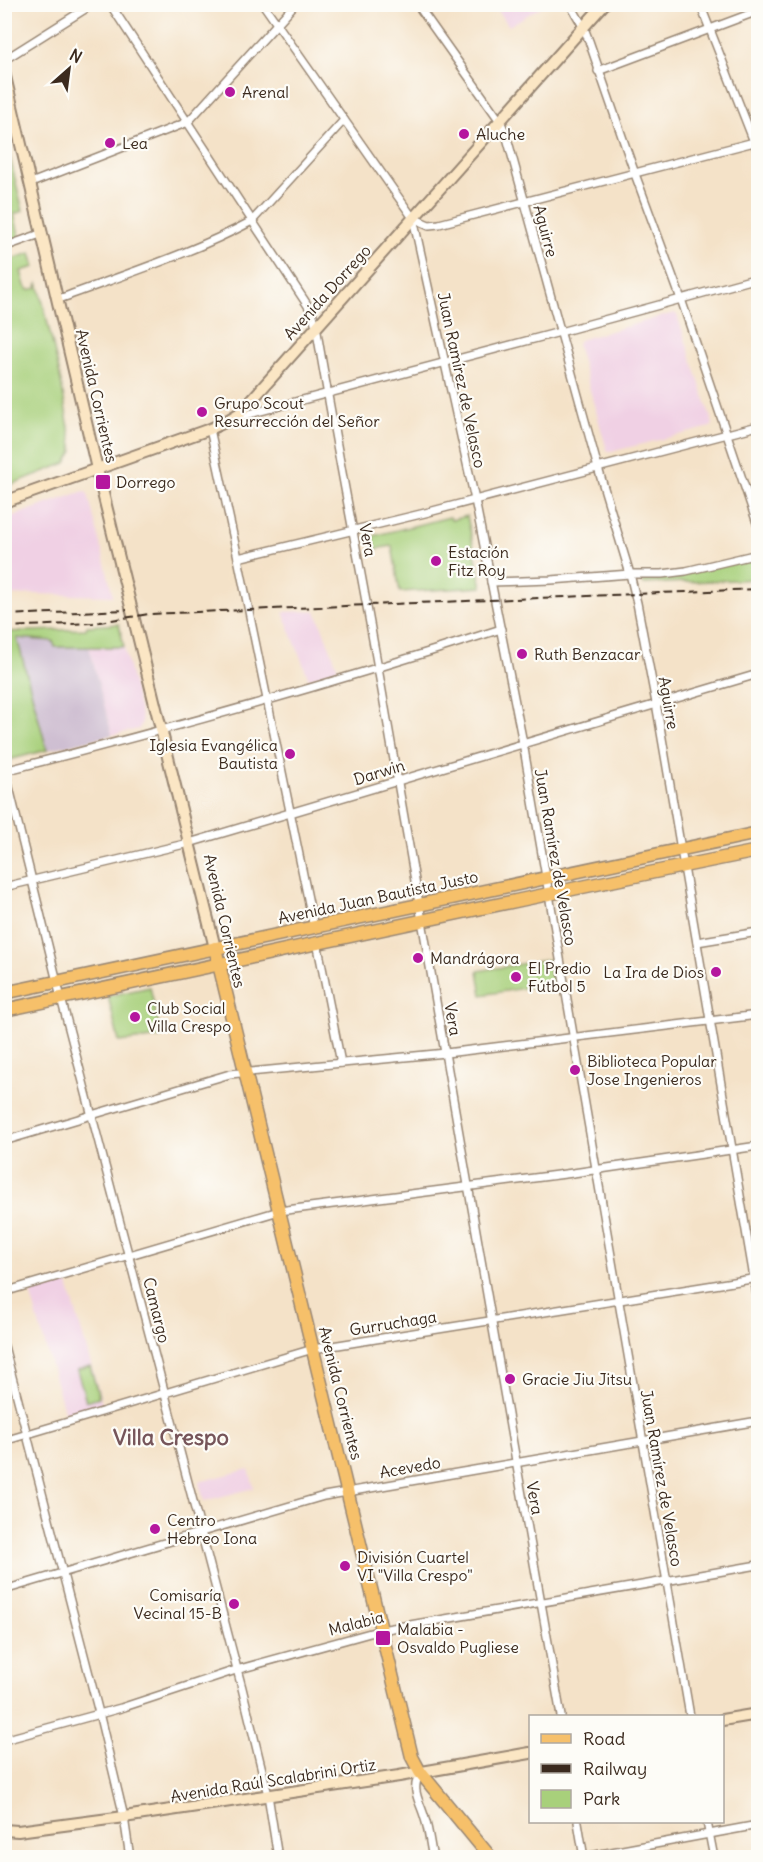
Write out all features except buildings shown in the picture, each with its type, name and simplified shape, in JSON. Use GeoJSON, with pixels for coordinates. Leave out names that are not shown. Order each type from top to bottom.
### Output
{"type":"FeatureCollection","features":[{"type":"Feature","properties":{"kind":"main road","name":"Avenida Dorrego"},"geometry":{"type":"LineString","coordinates":[[4,502],[210,429],[232,418],[246,407],[604,4]]}},
{"type":"Feature","properties":{"kind":"main road","name":"Avenida Corrientes"},"geometry":{"type":"LineString","coordinates":[[4,72],[97,469],[412,1758],[420,1772],[491,1857]]}},
{"type":"Feature","properties":{"kind":"main road","name":"Avenida Juan Bautista Justo"},"geometry":{"type":"LineString","coordinates":[[4,993],[759,833]]}},
{"type":"Feature","properties":{"kind":"main road","name":"Avenida Juan Bautista Justo"},"geometry":{"type":"LineString","coordinates":[[4,1010],[317,942],[759,851]]}},
{"type":"Feature","properties":{"kind":"main road"},"geometry":{"type":"LineString","coordinates":[[724,1720],[759,1714]]}},
{"type":"Feature","properties":{"kind":"main road","name":"Avenida Raúl Scalabrini Ortiz"},"geometry":{"type":"LineString","coordinates":[[4,1830],[18,1831],[124,1817],[529,1753]]}},
{"type":"Feature","properties":{"kind":"main road","name":"Avenida Raúl Scalabrini Ortiz"},"geometry":{"type":"LineString","coordinates":[[4,1837],[18,1831]]}},
{"type":"Feature","properties":{"kind":"street"},"geometry":{"type":"LineString","coordinates":[[4,60],[93,4]]}},
{"type":"Feature","properties":{"kind":"street","name":"Vera"},"geometry":{"type":"LineString","coordinates":[[110,4],[312,312],[316,326],[446,1053],[490,1321],[561,1715]]}},
{"type":"Feature","properties":{"kind":"street"},"geometry":{"type":"LineString","coordinates":[[263,4],[413,218],[429,225],[757,142]]}},
{"type":"Feature","properties":{"kind":"street"},"geometry":{"type":"LineString","coordinates":[[31,183],[188,122],[295,4]]}},
{"type":"Feature","properties":{"kind":"street","name":"Aguirre"},"geometry":{"type":"LineString","coordinates":[[417,4],[500,121],[506,134],[598,468],[630,574],[656,703],[732,1150],[757,1278],[759,1301]]}},
{"type":"Feature","properties":{"kind":"street"},"geometry":{"type":"LineString","coordinates":[[570,4],[584,28],[759,526]]}},
{"type":"Feature","properties":{"kind":"street"},"geometry":{"type":"LineString","coordinates":[[700,4],[757,142],[759,152]]}},
{"type":"Feature","properties":{"kind":"street"},"geometry":{"type":"LineString","coordinates":[[598,71],[759,11]]}},
{"type":"Feature","properties":{"kind":"street"},"geometry":{"type":"LineString","coordinates":[[58,299],[148,266],[252,221],[344,120]]}},
{"type":"Feature","properties":{"kind":"street","name":"Juan Ramírez de Velasco"},"geometry":{"type":"LineString","coordinates":[[413,218],[475,500],[523,743],[690,1715]]}},
{"type":"Feature","properties":{"kind":"street"},"geometry":{"type":"LineString","coordinates":[[4,247],[43,233]]}},
{"type":"Feature","properties":{"kind":"street"},"geometry":{"type":"LineString","coordinates":[[232,418],[759,278]]}},
{"type":"Feature","properties":{"kind":"street"},"geometry":{"type":"LineString","coordinates":[[238,558],[475,500],[759,426]]}},
{"type":"Feature","properties":{"kind":"street"},"geometry":{"type":"LineString","coordinates":[[210,429],[314,928]]}},
{"type":"Feature","properties":{"kind":"street"},"geometry":{"type":"LineString","coordinates":[[491,582],[662,574],[686,571],[759,554]]}},
{"type":"Feature","properties":{"kind":"street"},"geometry":{"type":"LineString","coordinates":[[5,771],[162,731],[378,669],[501,629]]}},
{"type":"Feature","properties":{"kind":"street","name":"Darwin"},"geometry":{"type":"LineString","coordinates":[[4,887],[189,843],[759,674]]}},
{"type":"Feature","properties":{"kind":"street","name":"Camargo"},"geometry":{"type":"LineString","coordinates":[[5,771],[61,998],[214,1579],[268,1795],[278,1857]]}},
{"type":"Feature","properties":{"kind":"street"},"geometry":{"type":"LineString","coordinates":[[697,942],[759,932]]}},
{"type":"Feature","properties":{"kind":"street"},"geometry":{"type":"LineString","coordinates":[[317,942],[341,1063]]}},
{"type":"Feature","properties":{"kind":"street"},"geometry":{"type":"LineString","coordinates":[[4,1141],[230,1074],[446,1053],[759,1015]]}},
{"type":"Feature","properties":{"kind":"street"},"geometry":{"type":"LineString","coordinates":[[4,1292],[279,1211],[596,1170],[759,1146]]}},
{"type":"Feature","properties":{"kind":"street","name":"Gurruchaga"},"geometry":{"type":"LineString","coordinates":[[4,1441],[313,1349],[757,1278]]}},
{"type":"Feature","properties":{"kind":"street"},"geometry":{"type":"LineString","coordinates":[[4,1346],[99,1713],[124,1817],[130,1857]]}},
{"type":"Feature","properties":{"kind":"street","name":"Acevedo"},"geometry":{"type":"LineString","coordinates":[[4,1590],[324,1496],[759,1421]]}},
{"type":"Feature","properties":{"kind":"street","name":"Malabia"},"geometry":{"type":"LineString","coordinates":[[4,1740],[129,1705],[236,1670],[381,1630],[759,1565]]}},
{"type":"Feature","properties":{"kind":"street"},"geometry":{"type":"LineString","coordinates":[[420,1772],[414,1784],[418,1803],[425,1817],[433,1857]]}},
{"type":"Feature","properties":{"kind":"street"},"geometry":{"type":"LineString","coordinates":[[578,1823],[582,1857],[759,1825]]}},
{"type":"Feature","properties":{"kind":"street"},"geometry":{"type":"LineString","coordinates":[[707,1823],[714,1857]]}},
{"type":"Feature","properties":{"kind":"shaded area"},"geometry":{"type":"Polygon","coordinates":[[[494,5],[544,5],[509,26],[494,5]]]}},
{"type":"Feature","properties":{"kind":"shaded area"},"geometry":{"type":"Polygon","coordinates":[[[674,313],[677,315],[713,424],[711,427],[610,452],[607,450],[577,344],[579,340],[674,313]]]}},
{"type":"Feature","properties":{"kind":"shaded area"},"geometry":{"type":"Polygon","coordinates":[[[84,491],[88,494],[113,596],[34,594],[5,596],[5,519],[84,491]]]}},
{"type":"Feature","properties":{"kind":"shaded area"},"geometry":{"type":"Polygon","coordinates":[[[316,611],[338,669],[309,679],[283,612],[316,611]]]}},
{"type":"Feature","properties":{"kind":"shaded area"},"geometry":{"type":"Polygon","coordinates":[[[17,637],[54,641],[55,647],[89,647],[112,735],[47,750],[17,637]]]}},
{"type":"Feature","properties":{"kind":"shaded area"},"geometry":{"type":"Polygon","coordinates":[[[89,647],[124,647],[142,721],[139,729],[112,735],[89,647]]]}},
{"type":"Feature","properties":{"kind":"shaded area"},"geometry":{"type":"Polygon","coordinates":[[[67,1281],[102,1403],[65,1414],[30,1292],[67,1281]]]}},
{"type":"Feature","properties":{"kind":"shaded area"},"geometry":{"type":"Polygon","coordinates":[[[249,1469],[254,1488],[204,1501],[199,1482],[249,1469]]]}},
{"type":"Feature","properties":{"kind":"green space"},"geometry":{"type":"Polygon","coordinates":[[[4,134],[23,211],[14,214],[20,238],[5,243],[4,134]]]}},
{"type":"Feature","properties":{"kind":"green space"},"geometry":{"type":"Polygon","coordinates":[[[31,253],[35,267],[21,271],[28,290],[37,288],[38,282],[59,371],[73,451],[66,463],[5,487],[5,261],[31,253]]]}},
{"type":"Feature","properties":{"kind":"green space","name":"Estación Fitz Roy"},"geometry":{"type":"Polygon","coordinates":[[[467,516],[482,587],[400,592],[392,546],[376,549],[373,536],[450,517],[451,520],[467,516]]]}},
{"type":"Feature","properties":{"kind":"green space"},"geometry":{"type":"Polygon","coordinates":[[[758,556],[758,579],[643,584],[642,578],[686,573],[758,556]]]}},
{"type":"Feature","properties":{"kind":"green space"},"geometry":{"type":"Polygon","coordinates":[[[119,624],[124,647],[55,647],[53,641],[17,638],[47,750],[5,761],[5,632],[86,629],[87,626],[119,624]]]}},
{"type":"Feature","properties":{"kind":"green space","name":"El Predio Fútbol 5"},"geometry":{"type":"Polygon","coordinates":[[[551,959],[555,983],[482,995],[478,971],[551,959]]]}},
{"type":"Feature","properties":{"kind":"green space","name":"Club Social Villa Crespo"},"geometry":{"type":"Polygon","coordinates":[[[150,987],[161,1037],[119,1042],[108,996],[150,987]]]}},
{"type":"Feature","properties":{"kind":"green space"},"geometry":{"type":"Polygon","coordinates":[[[90,1366],[99,1397],[86,1401],[77,1370],[90,1366]]]}},
{"type":"Feature","properties":{"kind":"railway"},"geometry":{"type":"LineString","coordinates":[[4,627],[93,623],[149,614],[758,589]]}},
{"type":"Feature","properties":{"kind":"railway"},"geometry":{"type":"LineString","coordinates":[[4,615],[127,610]]}},
{"type":"Feature","properties":{"kind":"place","name":"Arenal"},"geometry":{"type":"Point","coordinates":[230,92]}},
{"type":"Feature","properties":{"kind":"place","name":"Aluche"},"geometry":{"type":"Point","coordinates":[464,134]}},
{"type":"Feature","properties":{"kind":"place","name":"Lea"},"geometry":{"type":"Point","coordinates":[110,143]}},
{"type":"Feature","properties":{"kind":"place","name":"Grupo Scout Resurrección del Señor"},"geometry":{"type":"Point","coordinates":[202,412]}},
{"type":"Feature","properties":{"kind":"place","name":"Dorrego"},"geometry":{"type":"Point","coordinates":[103,482]}},
{"type":"Feature","properties":{"kind":"place","name":"Estación Fitz Roy"},"geometry":{"type":"Point","coordinates":[436,561]}},
{"type":"Feature","properties":{"kind":"place","name":"Ruth Benzacar"},"geometry":{"type":"Point","coordinates":[522,654]}},
{"type":"Feature","properties":{"kind":"place","name":"Iglesia Evangélica Bautista"},"geometry":{"type":"Point","coordinates":[290,754]}},
{"type":"Feature","properties":{"kind":"place","name":"Mandrágora"},"geometry":{"type":"Point","coordinates":[418,958]}},
{"type":"Feature","properties":{"kind":"place","name":"La Ira de Dios"},"geometry":{"type":"Point","coordinates":[716,972]}},
{"type":"Feature","properties":{"kind":"place","name":"El Predio Fútbol 5"},"geometry":{"type":"Point","coordinates":[516,977]}},
{"type":"Feature","properties":{"kind":"place","name":"Club Social Villa Crespo"},"geometry":{"type":"Point","coordinates":[135,1017]}},
{"type":"Feature","properties":{"kind":"place","name":"Biblioteca Popular Jose Ingenieros"},"geometry":{"type":"Point","coordinates":[575,1070]}},
{"type":"Feature","properties":{"kind":"place","name":"Gracie Jiu Jitsu"},"geometry":{"type":"Point","coordinates":[510,1379]}},
{"type":"Feature","properties":{"kind":"place","name":"Centro Hebreo Iona"},"geometry":{"type":"Point","coordinates":[155,1529]}},
{"type":"Feature","properties":{"kind":"place","name":"División Cuartel VI \"Villa Crespo\""},"geometry":{"type":"Point","coordinates":[345,1566]}},
{"type":"Feature","properties":{"kind":"place","name":"Comisaría Vecinal 15-B"},"geometry":{"type":"Point","coordinates":[234,1604]}},
{"type":"Feature","properties":{"kind":"place","name":"Malabia - Osvaldo Pugliese"},"geometry":{"type":"Point","coordinates":[383,1638]}},
{"type":"Feature","properties":{"kind":"district","name":"Villa Crespo"},"geometry":{"type":"Point","coordinates":[171,1437]}}]}
